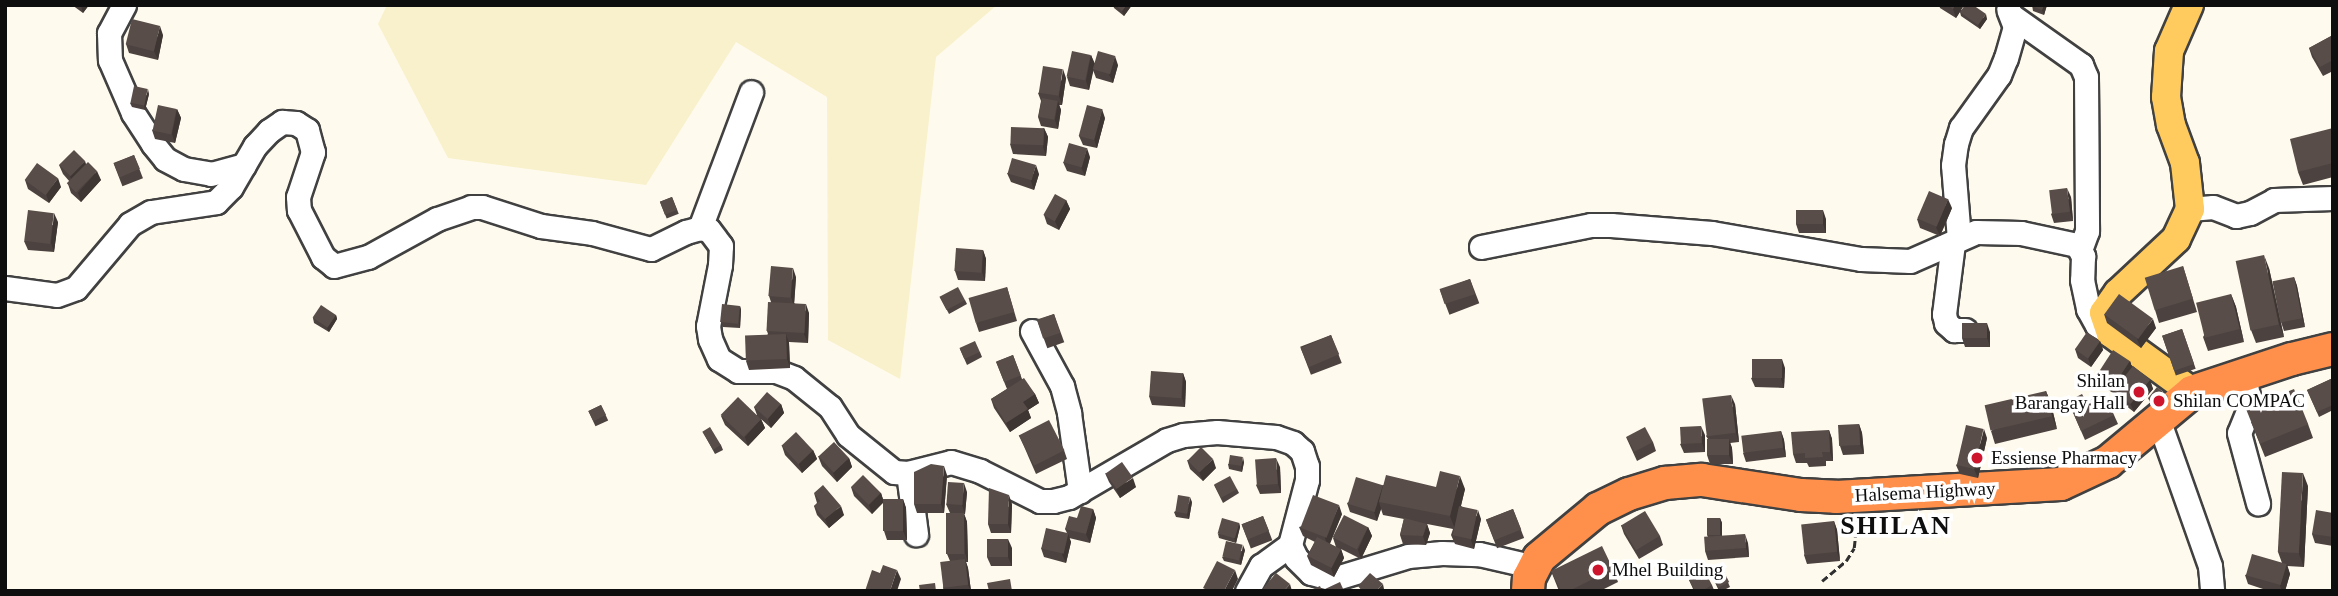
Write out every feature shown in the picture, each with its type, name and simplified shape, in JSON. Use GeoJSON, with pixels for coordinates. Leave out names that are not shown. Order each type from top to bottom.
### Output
{"type":"FeatureCollection","features":[{"type":"Feature","properties":{"kind":"highway","name":"Halsema Highway"},"geometry":{"type":"LineString","coordinates":[[1531,579],[1558,540],[1598,509],[1629,494],[1665,483],[1702,480],[1801,495],[1861,495],[2062,484],[2108,463],[2192,392],[2333,349]]}},
{"type":"Feature","properties":{"kind":"main road"},"geometry":{"type":"LineString","coordinates":[[2189,5],[2169,51],[2166,97],[2171,125],[2185,163],[2190,209],[2176,239],[2106,307],[2104,321],[2111,333],[2192,392]]}},
{"type":"Feature","properties":{"kind":"street"},"geometry":{"type":"LineString","coordinates":[[124,5],[109,33],[110,60],[133,113],[159,152],[165,159],[184,169],[211,174],[244,165]]}},
{"type":"Feature","properties":{"kind":"street"},"geometry":{"type":"LineString","coordinates":[[1965,330],[1954,330],[1946,323],[1944,314],[1956,241],[1953,165],[1956,144],[1972,110],[1999,75],[2014,36],[2008,11]]}},
{"type":"Feature","properties":{"kind":"street"},"geometry":{"type":"LineString","coordinates":[[2008,11],[2081,65],[2085,77],[2087,231],[2080,250],[2082,280],[2088,309],[2097,325],[2111,333]]}},
{"type":"Feature","properties":{"kind":"street"},"geometry":{"type":"LineString","coordinates":[[700,228],[751,92]]}},
{"type":"Feature","properties":{"kind":"street"},"geometry":{"type":"LineString","coordinates":[[5,288],[57,295],[76,288],[130,224],[158,210],[193,208],[216,202],[231,187],[255,146],[269,131],[282,122],[296,123],[307,130],[313,152],[298,197],[299,210],[323,257],[334,266],[368,257],[437,219],[471,207],[482,207],[541,226],[592,233],[651,249],[700,228],[709,230],[721,246],[708,326],[713,350],[719,359],[738,371],[776,371],[794,377],[830,407],[848,436],[879,463],[894,472],[908,473],[932,464],[951,462],[980,471],[1040,500],[1053,501],[1080,491],[1167,440],[1183,435],[1217,432],[1276,437],[1293,443],[1302,452],[1307,466],[1307,480],[1290,545],[1296,558],[1311,573],[1332,579],[1408,556],[1479,554],[1531,579]]}},
{"type":"Feature","properties":{"kind":"street"},"geometry":{"type":"LineString","coordinates":[[2190,209],[2213,207],[2236,216],[2274,200],[2333,198]]}},
{"type":"Feature","properties":{"kind":"street"},"geometry":{"type":"LineString","coordinates":[[1481,247],[1591,225],[1611,225],[1712,233],[1741,241],[1889,261],[1910,261],[1976,232],[2021,233],[2073,242],[2080,250]]}},
{"type":"Feature","properties":{"kind":"street"},"geometry":{"type":"LineString","coordinates":[[1032,331],[1062,386],[1073,435],[1080,491]]}},
{"type":"Feature","properties":{"kind":"street"},"geometry":{"type":"LineString","coordinates":[[2244,375],[2250,406],[2239,433],[2259,503]]}},
{"type":"Feature","properties":{"kind":"street"},"geometry":{"type":"LineString","coordinates":[[2158,419],[2210,566],[2212,591]]}},
{"type":"Feature","properties":{"kind":"street"},"geometry":{"type":"LineString","coordinates":[[908,473],[916,534]]}},
{"type":"Feature","properties":{"kind":"street"},"geometry":{"type":"LineString","coordinates":[[1247,591],[1261,566],[1290,545]]}},
{"type":"Feature","properties":{"kind":"path"},"geometry":{"type":"LineString","coordinates":[[1822,580],[1846,561],[1854,548],[1861,495]]}},
{"type":"Feature","properties":{"kind":"shaded area"},"geometry":{"type":"Polygon","coordinates":[[[387,5],[997,5],[936,57],[900,379],[828,340],[827,97],[736,42],[646,185],[448,158],[378,24],[387,5]]]}},
{"type":"Feature","properties":{"kind":"building"},"geometry":{"type":"Polygon","coordinates":[[[1115,5],[1127,5],[1122,11],[1115,5]]]}},
{"type":"Feature","properties":{"kind":"building"},"geometry":{"type":"Polygon","coordinates":[[[1965,5],[1973,5],[1986,14],[1978,25],[1960,12],[1965,5]]]}},
{"type":"Feature","properties":{"kind":"building"},"geometry":{"type":"Polygon","coordinates":[[[2032,5],[2044,5],[2042,10],[2032,5]]]}},
{"type":"Feature","properties":{"kind":"building"},"geometry":{"type":"Polygon","coordinates":[[[132,19],[160,26],[154,51],[126,44],[132,19]]]}},
{"type":"Feature","properties":{"kind":"building"},"geometry":{"type":"Polygon","coordinates":[[[2333,35],[2333,60],[2320,67],[2309,48],[2333,35]]]}},
{"type":"Feature","properties":{"kind":"building"},"geometry":{"type":"Polygon","coordinates":[[[1072,51],[1091,55],[1085,80],[1067,76],[1072,51]]]}},
{"type":"Feature","properties":{"kind":"building"},"geometry":{"type":"Polygon","coordinates":[[[1098,51],[1115,56],[1110,74],[1093,69],[1098,51]]]}},
{"type":"Feature","properties":{"kind":"building"},"geometry":{"type":"Polygon","coordinates":[[[1043,66],[1063,69],[1059,96],[1039,93],[1043,66]]]}},
{"type":"Feature","properties":{"kind":"building"},"geometry":{"type":"Polygon","coordinates":[[[134,86],[148,89],[144,106],[130,103],[134,86]]]}},
{"type":"Feature","properties":{"kind":"building"},"geometry":{"type":"Polygon","coordinates":[[[1042,98],[1058,101],[1054,120],[1038,117],[1042,98]]]}},
{"type":"Feature","properties":{"kind":"building"},"geometry":{"type":"Polygon","coordinates":[[[158,105],[177,109],[171,134],[153,130],[158,105]]]}},
{"type":"Feature","properties":{"kind":"building"},"geometry":{"type":"Polygon","coordinates":[[[1087,105],[1102,109],[1094,140],[1079,136],[1087,105]]]}},
{"type":"Feature","properties":{"kind":"building"},"geometry":{"type":"Polygon","coordinates":[[[1011,127],[1044,128],[1043,145],[1010,144],[1011,127]]]}},
{"type":"Feature","properties":{"kind":"building"},"geometry":{"type":"Polygon","coordinates":[[[2333,128],[2333,163],[2298,172],[2290,139],[2333,128]]]}},
{"type":"Feature","properties":{"kind":"building"},"geometry":{"type":"Polygon","coordinates":[[[1069,143],[1087,148],[1082,167],[1063,162],[1069,143]]]}},
{"type":"Feature","properties":{"kind":"building"},"geometry":{"type":"Polygon","coordinates":[[[74,150],[85,161],[70,176],[59,165],[74,150]]]}},
{"type":"Feature","properties":{"kind":"building"},"geometry":{"type":"Polygon","coordinates":[[[134,155],[140,169],[120,177],[114,164],[134,155]]]}},
{"type":"Feature","properties":{"kind":"building"},"geometry":{"type":"Polygon","coordinates":[[[1012,158],[1036,165],[1032,180],[1008,173],[1012,158]]]}},
{"type":"Feature","properties":{"kind":"building"},"geometry":{"type":"Polygon","coordinates":[[[88,162],[97,171],[76,192],[67,183],[88,162]]]}},
{"type":"Feature","properties":{"kind":"building"},"geometry":{"type":"Polygon","coordinates":[[[37,163],[58,178],[46,195],[25,180],[37,163]]]}},
{"type":"Feature","properties":{"kind":"building"},"geometry":{"type":"Polygon","coordinates":[[[2067,188],[2070,212],[2052,214],[2049,190],[2067,188]]]}},
{"type":"Feature","properties":{"kind":"building"},"geometry":{"type":"Polygon","coordinates":[[[1929,191],[1948,199],[1937,227],[1917,219],[1929,191]]]}},
{"type":"Feature","properties":{"kind":"building"},"geometry":{"type":"Polygon","coordinates":[[[1055,194],[1066,200],[1055,221],[1043,215],[1055,194]]]}},
{"type":"Feature","properties":{"kind":"building"},"geometry":{"type":"Polygon","coordinates":[[[672,197],[677,210],[665,215],[660,202],[672,197]]]}},
{"type":"Feature","properties":{"kind":"building"},"geometry":{"type":"Polygon","coordinates":[[[28,210],[54,213],[50,244],[24,241],[28,210]]]}},
{"type":"Feature","properties":{"kind":"building"},"geometry":{"type":"Polygon","coordinates":[[[1796,210],[1823,210],[1823,224],[1796,224],[1796,210]]]}},
{"type":"Feature","properties":{"kind":"building"},"geometry":{"type":"Polygon","coordinates":[[[956,248],[983,250],[981,273],[954,271],[956,248]]]}},
{"type":"Feature","properties":{"kind":"building"},"geometry":{"type":"Polygon","coordinates":[[[2264,255],[2279,324],[2250,330],[2236,261],[2264,255]]]}},
{"type":"Feature","properties":{"kind":"building"},"geometry":{"type":"Polygon","coordinates":[[[771,266],[793,268],[790,298],[768,296],[771,266]]]}},
{"type":"Feature","properties":{"kind":"building"},"geometry":{"type":"Polygon","coordinates":[[[2183,266],[2193,299],[2155,310],[2145,278],[2183,266]]]}},
{"type":"Feature","properties":{"kind":"building"},"geometry":{"type":"Polygon","coordinates":[[[2294,277],[2302,318],[2280,322],[2272,281],[2294,277]]]}},
{"type":"Feature","properties":{"kind":"building"},"geometry":{"type":"Polygon","coordinates":[[[1470,279],[1475,294],[1445,304],[1440,289],[1470,279]]]}},
{"type":"Feature","properties":{"kind":"building"},"geometry":{"type":"Polygon","coordinates":[[[958,287],[965,300],[947,310],[939,297],[958,287]]]}},
{"type":"Feature","properties":{"kind":"building"},"geometry":{"type":"Polygon","coordinates":[[[1007,287],[1014,312],[976,323],[969,298],[1007,287]]]}},
{"type":"Feature","properties":{"kind":"building"},"geometry":{"type":"Polygon","coordinates":[[[2119,294],[2153,319],[2138,339],[2104,314],[2119,294]]]}},
{"type":"Feature","properties":{"kind":"building"},"geometry":{"type":"Polygon","coordinates":[[[2231,294],[2240,329],[2205,338],[2196,303],[2231,294]]]}},
{"type":"Feature","properties":{"kind":"building"},"geometry":{"type":"Polygon","coordinates":[[[768,302],[806,304],[804,333],[766,331],[768,302]]]}},
{"type":"Feature","properties":{"kind":"building"},"geometry":{"type":"Polygon","coordinates":[[[722,304],[740,306],[738,324],[720,322],[722,304]]]}},
{"type":"Feature","properties":{"kind":"building"},"geometry":{"type":"Polygon","coordinates":[[[321,305],[336,315],[328,328],[313,317],[321,305]]]}},
{"type":"Feature","properties":{"kind":"building"},"geometry":{"type":"Polygon","coordinates":[[[1054,314],[1060,333],[1043,339],[1037,320],[1054,314]]]}},
{"type":"Feature","properties":{"kind":"building"},"geometry":{"type":"Polygon","coordinates":[[[1962,323],[1987,323],[1987,338],[1962,338],[1962,323]]]}},
{"type":"Feature","properties":{"kind":"building"},"geometry":{"type":"Polygon","coordinates":[[[2182,329],[2194,364],[2174,371],[2162,336],[2182,329]]]}},
{"type":"Feature","properties":{"kind":"building"},"geometry":{"type":"Polygon","coordinates":[[[2087,332],[2100,341],[2088,358],[2075,349],[2087,332]]]}},
{"type":"Feature","properties":{"kind":"building"},"geometry":{"type":"Polygon","coordinates":[[[786,334],[787,359],[746,360],[745,335],[786,334]]]}},
{"type":"Feature","properties":{"kind":"building"},"geometry":{"type":"Polygon","coordinates":[[[1331,335],[1339,354],[1309,367],[1301,348],[1331,335]]]}},
{"type":"Feature","properties":{"kind":"building"},"geometry":{"type":"Polygon","coordinates":[[[975,341],[980,352],[964,359],[959,348],[975,341]]]}},
{"type":"Feature","properties":{"kind":"building"},"geometry":{"type":"Polygon","coordinates":[[[2113,350],[2130,361],[2113,386],[2097,375],[2113,350]]]}},
{"type":"Feature","properties":{"kind":"building"},"geometry":{"type":"Polygon","coordinates":[[[1013,355],[1021,376],[1004,382],[996,361],[1013,355]]]}},
{"type":"Feature","properties":{"kind":"building"},"geometry":{"type":"Polygon","coordinates":[[[1752,359],[1782,359],[1782,378],[1752,378],[1752,359]]]}},
{"type":"Feature","properties":{"kind":"building"},"geometry":{"type":"Polygon","coordinates":[[[2133,366],[2150,380],[2131,404],[2113,390],[2133,366]]]}},
{"type":"Feature","properties":{"kind":"building"},"geometry":{"type":"Polygon","coordinates":[[[1151,371],[1183,373],[1181,398],[1149,396],[1151,371]]]}},
{"type":"Feature","properties":{"kind":"building"},"geometry":{"type":"Polygon","coordinates":[[[1024,378],[1035,394],[1023,402],[1028,409],[1006,423],[991,399],[1024,378]]]}},
{"type":"Feature","properties":{"kind":"building"},"geometry":{"type":"Polygon","coordinates":[[[2333,378],[2333,405],[2317,412],[2307,390],[2333,378]]]}},
{"type":"Feature","properties":{"kind":"building"},"geometry":{"type":"Polygon","coordinates":[[[2157,387],[2167,395],[2158,406],[2148,398],[2157,387]]]}},
{"type":"Feature","properties":{"kind":"building"},"geometry":{"type":"Polygon","coordinates":[[[2294,389],[2308,424],[2260,444],[2246,408],[2294,389]]]}},
{"type":"Feature","properties":{"kind":"building"},"geometry":{"type":"Polygon","coordinates":[[[2046,391],[2052,416],[1990,431],[1985,405],[2046,391]]]}},
{"type":"Feature","properties":{"kind":"building"},"geometry":{"type":"Polygon","coordinates":[[[767,392],[781,404],[767,419],[754,407],[767,392]]]}},
{"type":"Feature","properties":{"kind":"building"},"geometry":{"type":"Polygon","coordinates":[[[2104,393],[2114,415],[2081,431],[2068,401],[2082,394],[2086,401],[2104,393]]]}},
{"type":"Feature","properties":{"kind":"building"},"geometry":{"type":"Polygon","coordinates":[[[1731,395],[1736,433],[1707,436],[1702,399],[1731,395]]]}},
{"type":"Feature","properties":{"kind":"building"},"geometry":{"type":"Polygon","coordinates":[[[738,397],[761,419],[744,437],[721,415],[738,397]]]}},
{"type":"Feature","properties":{"kind":"building"},"geometry":{"type":"Polygon","coordinates":[[[601,405],[606,415],[594,421],[589,411],[601,405]]]}},
{"type":"Feature","properties":{"kind":"building"},"geometry":{"type":"Polygon","coordinates":[[[1049,420],[1064,450],[1034,466],[1019,435],[1049,420]]]}},
{"type":"Feature","properties":{"kind":"building"},"geometry":{"type":"Polygon","coordinates":[[[1859,424],[1860,445],[1839,446],[1838,425],[1859,424]]]}},
{"type":"Feature","properties":{"kind":"building"},"geometry":{"type":"Polygon","coordinates":[[[1966,425],[1984,429],[1974,469],[1957,465],[1966,425]]]}},
{"type":"Feature","properties":{"kind":"building"},"geometry":{"type":"Polygon","coordinates":[[[1701,426],[1702,443],[1681,444],[1680,427],[1701,426]]]}},
{"type":"Feature","properties":{"kind":"building"},"geometry":{"type":"Polygon","coordinates":[[[710,427],[721,445],[713,450],[702,432],[710,427]]]}},
{"type":"Feature","properties":{"kind":"building"},"geometry":{"type":"Polygon","coordinates":[[[1645,427],[1653,442],[1634,452],[1626,437],[1645,427]]]}},
{"type":"Feature","properties":{"kind":"building"},"geometry":{"type":"Polygon","coordinates":[[[1829,430],[1830,452],[1822,452],[1823,457],[1805,458],[1805,453],[1793,454],[1791,432],[1829,430]]]}},
{"type":"Feature","properties":{"kind":"building"},"geometry":{"type":"Polygon","coordinates":[[[1781,431],[1783,448],[1743,453],[1741,436],[1781,431]]]}},
{"type":"Feature","properties":{"kind":"building"},"geometry":{"type":"Polygon","coordinates":[[[796,432],[813,450],[798,464],[781,446],[796,432]]]}},
{"type":"Feature","properties":{"kind":"building"},"geometry":{"type":"Polygon","coordinates":[[[1707,439],[1729,439],[1729,455],[1707,455],[1707,439]]]}},
{"type":"Feature","properties":{"kind":"building"},"geometry":{"type":"Polygon","coordinates":[[[834,442],[849,458],[834,472],[819,456],[834,442]]]}},
{"type":"Feature","properties":{"kind":"building"},"geometry":{"type":"Polygon","coordinates":[[[1201,447],[1213,459],[1200,472],[1188,460],[1201,447]]]}},
{"type":"Feature","properties":{"kind":"building"},"geometry":{"type":"Polygon","coordinates":[[[1230,455],[1243,457],[1241,466],[1229,464],[1230,455]]]}},
{"type":"Feature","properties":{"kind":"building"},"geometry":{"type":"Polygon","coordinates":[[[1276,458],[1278,484],[1257,485],[1255,459],[1276,458]]]}},
{"type":"Feature","properties":{"kind":"building"},"geometry":{"type":"Polygon","coordinates":[[[1122,462],[1133,478],[1117,489],[1106,473],[1122,462]]]}},
{"type":"Feature","properties":{"kind":"building"},"geometry":{"type":"Polygon","coordinates":[[[931,464],[944,466],[941,504],[914,504],[914,472],[931,464]]]}},
{"type":"Feature","properties":{"kind":"building"},"geometry":{"type":"Polygon","coordinates":[[[1440,471],[1460,476],[1450,516],[1379,502],[1386,475],[1436,487],[1440,471]]]}},
{"type":"Feature","properties":{"kind":"building"},"geometry":{"type":"Polygon","coordinates":[[[2282,472],[2303,473],[2299,553],[2278,552],[2282,472]]]}},
{"type":"Feature","properties":{"kind":"building"},"geometry":{"type":"Polygon","coordinates":[[[863,475],[881,493],[869,505],[851,487],[863,475]]]}},
{"type":"Feature","properties":{"kind":"building"},"geometry":{"type":"Polygon","coordinates":[[[1230,476],[1237,489],[1221,498],[1214,484],[1230,476]]]}},
{"type":"Feature","properties":{"kind":"building"},"geometry":{"type":"Polygon","coordinates":[[[1356,477],[1383,485],[1375,512],[1348,504],[1356,477]]]}},
{"type":"Feature","properties":{"kind":"building"},"geometry":{"type":"Polygon","coordinates":[[[948,482],[964,483],[962,505],[946,504],[948,482]]]}},
{"type":"Feature","properties":{"kind":"building"},"geometry":{"type":"Polygon","coordinates":[[[823,485],[841,506],[825,519],[814,506],[820,501],[814,493],[823,485]]]}},
{"type":"Feature","properties":{"kind":"building"},"geometry":{"type":"Polygon","coordinates":[[[989,488],[1009,495],[1008,524],[988,524],[989,488]]]}},
{"type":"Feature","properties":{"kind":"building"},"geometry":{"type":"Polygon","coordinates":[[[1178,495],[1190,497],[1187,514],[1175,512],[1178,495]]]}},
{"type":"Feature","properties":{"kind":"building"},"geometry":{"type":"Polygon","coordinates":[[[1313,495],[1339,505],[1327,538],[1300,528],[1313,495]]]}},
{"type":"Feature","properties":{"kind":"building"},"geometry":{"type":"Polygon","coordinates":[[[883,499],[903,499],[903,531],[883,531],[883,499]]]}},
{"type":"Feature","properties":{"kind":"building"},"geometry":{"type":"Polygon","coordinates":[[[1081,506],[1093,509],[1086,534],[1065,529],[1069,516],[1077,518],[1081,506]]]}},
{"type":"Feature","properties":{"kind":"building"},"geometry":{"type":"Polygon","coordinates":[[[1459,506],[1478,510],[1471,539],[1453,535],[1459,506]]]}},
{"type":"Feature","properties":{"kind":"building"},"geometry":{"type":"Polygon","coordinates":[[[1513,509],[1521,529],[1494,540],[1486,520],[1513,509]]]}},
{"type":"Feature","properties":{"kind":"building"},"geometry":{"type":"Polygon","coordinates":[[[2316,510],[2333,513],[2333,537],[2312,534],[2316,510]]]}},
{"type":"Feature","properties":{"kind":"building"},"geometry":{"type":"Polygon","coordinates":[[[1645,511],[1660,536],[1636,550],[1621,525],[1645,511]]]}},
{"type":"Feature","properties":{"kind":"building"},"geometry":{"type":"Polygon","coordinates":[[[946,513],[964,513],[964,554],[946,554],[946,513]]]}},
{"type":"Feature","properties":{"kind":"building"},"geometry":{"type":"Polygon","coordinates":[[[1344,515],[1368,527],[1357,550],[1333,537],[1344,515]]]}},
{"type":"Feature","properties":{"kind":"building"},"geometry":{"type":"Polygon","coordinates":[[[1263,516],[1269,531],[1248,539],[1242,525],[1263,516]]]}},
{"type":"Feature","properties":{"kind":"building"},"geometry":{"type":"Polygon","coordinates":[[[1222,518],[1239,523],[1235,538],[1218,533],[1222,518]]]}},
{"type":"Feature","properties":{"kind":"building"},"geometry":{"type":"Polygon","coordinates":[[[1404,518],[1427,524],[1423,536],[1400,535],[1404,518]]]}},
{"type":"Feature","properties":{"kind":"building"},"geometry":{"type":"Polygon","coordinates":[[[1707,518],[1720,518],[1720,535],[1707,535],[1707,518]]]}},
{"type":"Feature","properties":{"kind":"building"},"geometry":{"type":"Polygon","coordinates":[[[1834,521],[1837,552],[1804,555],[1801,524],[1834,521]]]}},
{"type":"Feature","properties":{"kind":"building"},"geometry":{"type":"Polygon","coordinates":[[[1046,528],[1068,533],[1064,554],[1041,548],[1046,528]]]}},
{"type":"Feature","properties":{"kind":"building"},"geometry":{"type":"Polygon","coordinates":[[[1745,534],[1746,548],[1705,551],[1704,537],[1745,534]]]}},
{"type":"Feature","properties":{"kind":"building"},"geometry":{"type":"Polygon","coordinates":[[[1317,537],[1341,549],[1332,568],[1307,556],[1317,537]]]}},
{"type":"Feature","properties":{"kind":"building"},"geometry":{"type":"Polygon","coordinates":[[[987,539],[1008,539],[1008,557],[987,557],[987,539]]]}},
{"type":"Feature","properties":{"kind":"building"},"geometry":{"type":"Polygon","coordinates":[[[1226,541],[1243,545],[1239,560],[1222,557],[1226,541]]]}},
{"type":"Feature","properties":{"kind":"building"},"geometry":{"type":"Polygon","coordinates":[[[1602,546],[1613,569],[1569,591],[1561,591],[1551,571],[1602,546]]]}},
{"type":"Feature","properties":{"kind":"building"},"geometry":{"type":"Polygon","coordinates":[[[2252,554],[2287,564],[2281,585],[2246,575],[2252,554]]]}},
{"type":"Feature","properties":{"kind":"building"},"geometry":{"type":"Polygon","coordinates":[[[965,559],[968,585],[943,588],[940,562],[965,559]]]}},
{"type":"Feature","properties":{"kind":"building"},"geometry":{"type":"Polygon","coordinates":[[[1217,561],[1235,570],[1224,591],[1209,591],[1203,588],[1217,561]]]}},
{"type":"Feature","properties":{"kind":"building"},"geometry":{"type":"Polygon","coordinates":[[[883,565],[897,570],[890,591],[865,591],[872,570],[880,573],[883,565]]]}},
{"type":"Feature","properties":{"kind":"building"},"geometry":{"type":"Polygon","coordinates":[[[1721,566],[1729,582],[1718,587],[1710,571],[1721,566]]]}},
{"type":"Feature","properties":{"kind":"building"},"geometry":{"type":"Polygon","coordinates":[[[1705,572],[1712,585],[1702,591],[1695,591],[1689,580],[1705,572]]]}},
{"type":"Feature","properties":{"kind":"building"},"geometry":{"type":"Polygon","coordinates":[[[1276,573],[1290,584],[1284,591],[1261,591],[1276,573]]]}},
{"type":"Feature","properties":{"kind":"building"},"geometry":{"type":"Polygon","coordinates":[[[1370,573],[1383,584],[1376,591],[1362,591],[1358,586],[1370,573]]]}},
{"type":"Feature","properties":{"kind":"building"},"geometry":{"type":"Polygon","coordinates":[[[1010,579],[1012,591],[989,591],[987,583],[1010,579]]]}},
{"type":"Feature","properties":{"kind":"building"},"geometry":{"type":"Polygon","coordinates":[[[1340,582],[1344,591],[1326,591],[1325,589],[1340,582]]]}},
{"type":"Feature","properties":{"kind":"building"},"geometry":{"type":"Polygon","coordinates":[[[935,583],[936,591],[920,591],[919,585],[935,583]]]}},
{"type":"Feature","properties":{"kind":"building"},"geometry":{"type":"Polygon","coordinates":[[[1320,586],[1322,591],[1309,591],[1320,586]]]}},
{"type":"Feature","properties":{"kind":"place","name":"Shilan Barangay Hall"},"geometry":{"type":"Point","coordinates":[2139,392]}},
{"type":"Feature","properties":{"kind":"place","name":"Shilan COMPAC"},"geometry":{"type":"Point","coordinates":[2159,401]}},
{"type":"Feature","properties":{"kind":"place","name":"Essiense Pharmacy"},"geometry":{"type":"Point","coordinates":[1977,458]}},
{"type":"Feature","properties":{"kind":"place","name":"Mhel Building"},"geometry":{"type":"Point","coordinates":[1598,570]}},
{"type":"Feature","properties":{"kind":"district","name":"SHILAN"},"geometry":{"type":"Point","coordinates":[1896,526]}}]}
